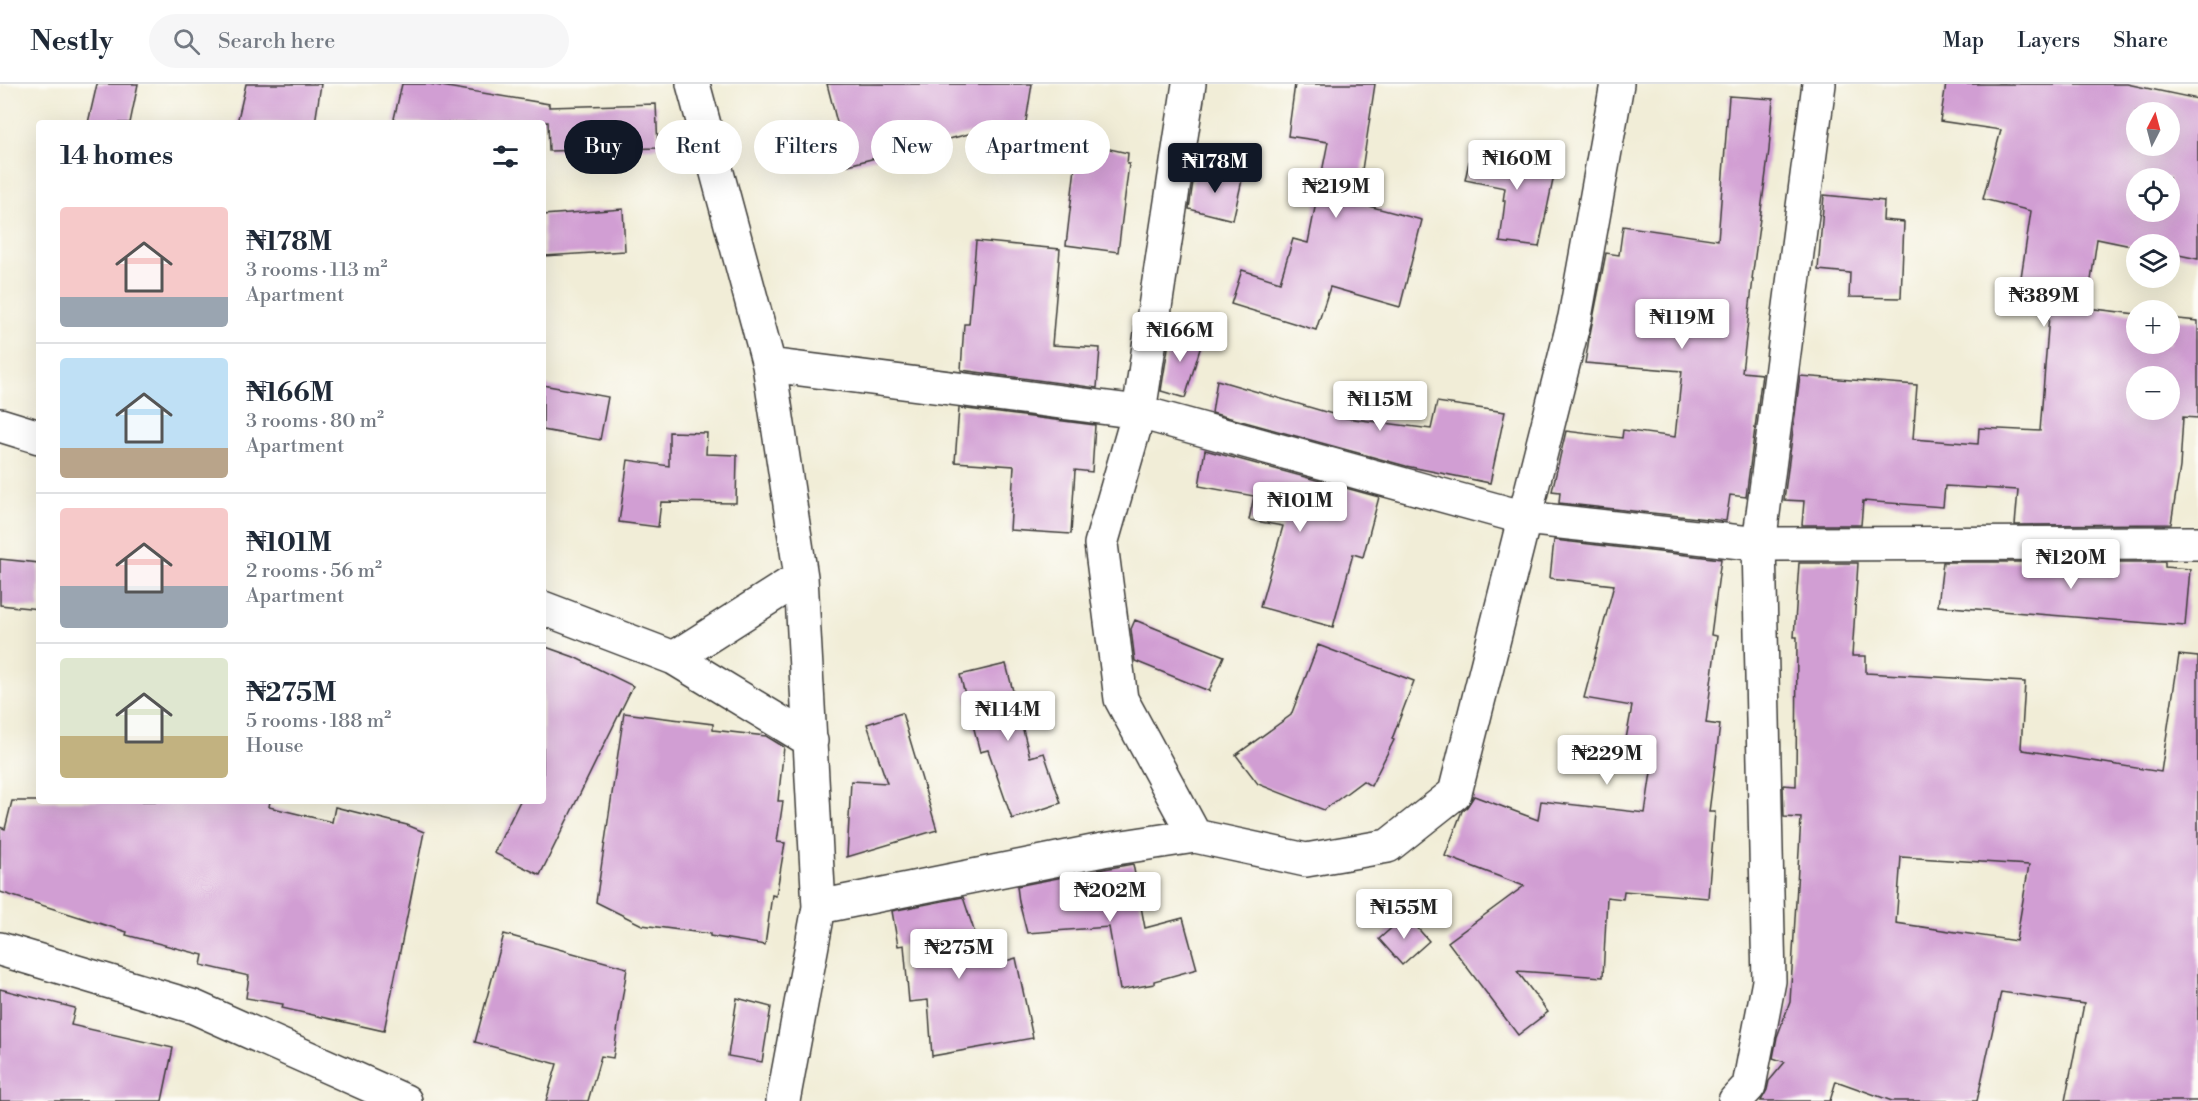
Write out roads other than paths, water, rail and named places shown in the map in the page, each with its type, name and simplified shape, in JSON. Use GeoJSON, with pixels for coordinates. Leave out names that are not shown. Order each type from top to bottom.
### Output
{"type":"FeatureCollection","features":[{"type":"Feature","properties":{"kind":"street"},"geometry":{"type":"LineString","coordinates":[[693,84],[768,365],[801,577],[819,907],[783,1101]]}},
{"type":"Feature","properties":{"kind":"street"},"geometry":{"type":"LineString","coordinates":[[1189,84],[1139,412],[1101,544],[1121,699],[1196,836]]}},
{"type":"Feature","properties":{"kind":"street"},"geometry":{"type":"LineString","coordinates":[[819,907],[1103,850],[1196,836],[1306,860],[1388,846],[1455,793],[1575,317],[1617,84]]}},
{"type":"Feature","properties":{"kind":"street"},"geometry":{"type":"LineString","coordinates":[[1735,1101],[1749,1086],[1768,981],[1759,544],[1819,84]]}},
{"type":"Feature","properties":{"kind":"street"},"geometry":{"type":"LineString","coordinates":[[768,365],[1139,412],[1525,518],[1759,544],[2198,543]]}},
{"type":"Feature","properties":{"kind":"street"},"geometry":{"type":"LineString","coordinates":[[0,425],[36,436]]}},
{"type":"Feature","properties":{"kind":"street"},"geometry":{"type":"LineString","coordinates":[[674,658],[801,577]]}},
{"type":"Feature","properties":{"kind":"street"},"geometry":{"type":"LineString","coordinates":[[546,609],[674,658],[811,741]]}},
{"type":"Feature","properties":{"kind":"street"},"geometry":{"type":"LineString","coordinates":[[0,949],[194,1007],[405,1101]]}}]}
